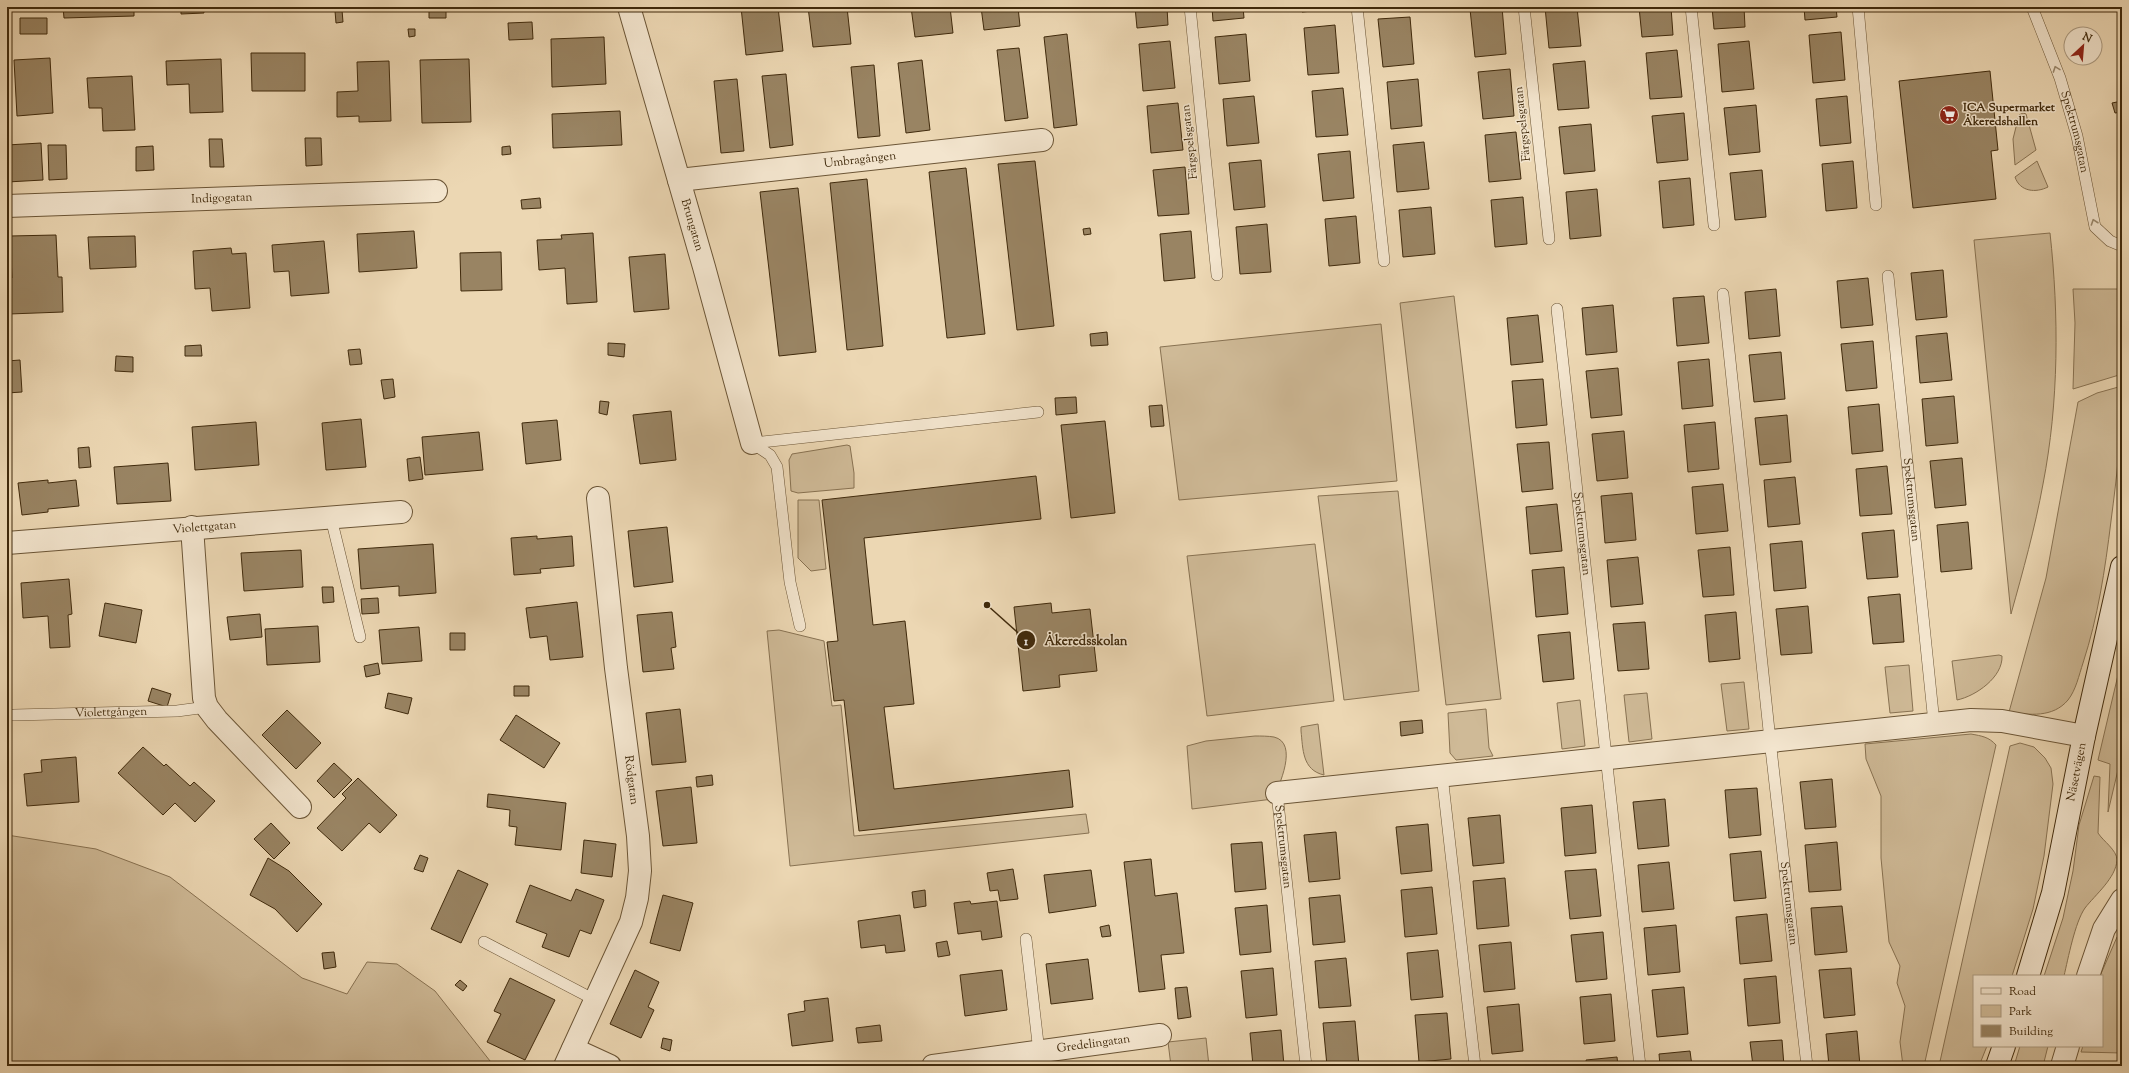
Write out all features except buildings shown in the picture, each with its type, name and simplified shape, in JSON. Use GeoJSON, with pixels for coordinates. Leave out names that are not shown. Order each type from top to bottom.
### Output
{"type":"FeatureCollection","features":[{"type":"Feature","properties":{"kind":"street","name":"Brungatan"},"geometry":{"type":"LineString","coordinates":[[629,7],[752,443]]}},
{"type":"Feature","properties":{"kind":"street","name":"Umbragången"},"geometry":{"type":"LineString","coordinates":[[679,180],[1042,140]]}},
{"type":"Feature","properties":{"kind":"street","name":"Indigogatan"},"geometry":{"type":"LineString","coordinates":[[7,206],[436,191]]}},
{"type":"Feature","properties":{"kind":"street","name":"Rödgatan"},"geometry":{"type":"LineString","coordinates":[[598,498],[616,668],[638,836],[640,871],[637,898],[631,922],[569,1058],[610,1066]]}},
{"type":"Feature","properties":{"kind":"street","name":"Violettgatan"},"geometry":{"type":"LineString","coordinates":[[7,542],[401,512]]}},
{"type":"Feature","properties":{"kind":"street"},"geometry":{"type":"LineString","coordinates":[[192,527],[204,698],[207,707],[217,720],[300,807]]}},
{"type":"Feature","properties":{"kind":"street","name":"Näsetvägen"},"geometry":{"type":"LineString","coordinates":[[2028,975],[2053,893],[2084,736],[2122,567]]}},
{"type":"Feature","properties":{"kind":"street","name":"Spektrumsgatan"},"geometry":{"type":"LineString","coordinates":[[1276,793],[1970,720],[2002,721],[2084,736]]}},
{"type":"Feature","properties":{"kind":"street"},"geometry":{"type":"LineString","coordinates":[[2088,975],[2104,928],[2122,900]]}},
{"type":"Feature","properties":{"kind":"street","name":"Gredelingatan"},"geometry":{"type":"LineString","coordinates":[[933,1066],[1160,1035]]}},
{"type":"Feature","properties":{"kind":"street"},"geometry":{"type":"LineString","coordinates":[[1997,1066],[2004,1047]]}},
{"type":"Feature","properties":{"kind":"street"},"geometry":{"type":"LineString","coordinates":[[2062,1066],[2068,1047]]}},
{"type":"Feature","properties":{"kind":"lane","name":"Färgspelsgatan"},"geometry":{"type":"LineString","coordinates":[[1190,7],[1216,275]]}},
{"type":"Feature","properties":{"kind":"lane"},"geometry":{"type":"LineString","coordinates":[[1356,7],[1384,261]]}},
{"type":"Feature","properties":{"kind":"lane","name":"Färgspelsgatan"},"geometry":{"type":"LineString","coordinates":[[1524,7],[1549,239]]}},
{"type":"Feature","properties":{"kind":"lane"},"geometry":{"type":"LineString","coordinates":[[1691,7],[1714,225]]}},
{"type":"Feature","properties":{"kind":"lane"},"geometry":{"type":"LineString","coordinates":[[1858,7],[1876,205]]}},
{"type":"Feature","properties":{"kind":"lane","name":"Spektrumsgatan"},"geometry":{"type":"LineString","coordinates":[[2032,7],[2060,78],[2077,136],[2095,227],[2110,241],[2122,246]]}},
{"type":"Feature","properties":{"kind":"lane","name":"Spektrumsgatan"},"geometry":{"type":"LineString","coordinates":[[1888,276],[1934,723]]}},
{"type":"Feature","properties":{"kind":"lane","name":"Spektrumsgatan"},"geometry":{"type":"LineString","coordinates":[[1722,294],[1770,740],[1808,1066]]}},
{"type":"Feature","properties":{"kind":"lane","name":"Spektrumsgatan"},"geometry":{"type":"LineString","coordinates":[[1557,309],[1640,1066]]}},
{"type":"Feature","properties":{"kind":"lane"},"geometry":{"type":"LineString","coordinates":[[752,443],[1038,412]]}},
{"type":"Feature","properties":{"kind":"lane"},"geometry":{"type":"LineString","coordinates":[[752,443],[770,455],[777,467],[790,582],[800,626]]}},
{"type":"Feature","properties":{"kind":"lane"},"geometry":{"type":"LineString","coordinates":[[331,518],[360,637]]}},
{"type":"Feature","properties":{"kind":"lane","name":"Violettgången"},"geometry":{"type":"LineString","coordinates":[[14,715],[177,711],[207,707]]}},
{"type":"Feature","properties":{"kind":"lane"},"geometry":{"type":"LineString","coordinates":[[1442,775],[1475,1066]]}},
{"type":"Feature","properties":{"kind":"lane","name":"Spektrumsgatan"},"geometry":{"type":"LineString","coordinates":[[1276,793],[1306,1066]]}},
{"type":"Feature","properties":{"kind":"lane"},"geometry":{"type":"LineString","coordinates":[[1026,939],[1039,1052]]}},
{"type":"Feature","properties":{"kind":"lane"},"geometry":{"type":"LineString","coordinates":[[484,942],[595,1000]]}},
{"type":"Feature","properties":{"kind":"green space"},"geometry":{"type":"Polygon","coordinates":[[[2023,113],[2026,114],[2036,150],[2015,165],[2013,139],[2019,115],[2023,113]]]}},
{"type":"Feature","properties":{"kind":"green space"},"geometry":{"type":"Polygon","coordinates":[[[2037,161],[2048,187],[2038,190],[2029,190],[2021,186],[2015,177],[2037,161]]]}},
{"type":"Feature","properties":{"kind":"green space"},"geometry":{"type":"Polygon","coordinates":[[[2050,233],[2056,327],[2055,390],[2052,422],[2040,500],[2011,614],[1974,240],[2050,233]]]}},
{"type":"Feature","properties":{"kind":"green space"},"geometry":{"type":"Polygon","coordinates":[[[2073,289],[2122,289],[2122,367],[2119,375],[2073,389],[2075,323],[2073,289]]]}},
{"type":"Feature","properties":{"kind":"green space"},"geometry":{"type":"Polygon","coordinates":[[[1454,296],[1501,699],[1446,705],[1400,303],[1454,296]]]}},
{"type":"Feature","properties":{"kind":"green space"},"geometry":{"type":"Polygon","coordinates":[[[1381,324],[1397,481],[1179,500],[1160,347],[1381,324]]]}},
{"type":"Feature","properties":{"kind":"green space"},"geometry":{"type":"Polygon","coordinates":[[[2122,386],[2119,454],[2106,557],[2093,628],[2077,682],[2068,700],[2055,710],[2040,714],[2009,712],[2046,578],[2078,402],[2097,393],[2122,386]]]}},
{"type":"Feature","properties":{"kind":"green space"},"geometry":{"type":"Polygon","coordinates":[[[847,445],[850,446],[854,473],[854,488],[798,493],[791,491],[789,460],[792,454],[847,445]]]}},
{"type":"Feature","properties":{"kind":"green space"},"geometry":{"type":"Polygon","coordinates":[[[1398,491],[1419,691],[1344,700],[1318,496],[1398,491]]]}},
{"type":"Feature","properties":{"kind":"green space"},"geometry":{"type":"Polygon","coordinates":[[[798,500],[819,500],[826,569],[811,571],[798,558],[798,500]]]}},
{"type":"Feature","properties":{"kind":"green space"},"geometry":{"type":"Polygon","coordinates":[[[1315,544],[1334,701],[1207,716],[1187,556],[1315,544]]]}},
{"type":"Feature","properties":{"kind":"green space"},"geometry":{"type":"Polygon","coordinates":[[[779,630],[824,641],[832,706],[841,705],[854,836],[1086,814],[1089,833],[790,866],[767,631],[779,630]]]}},
{"type":"Feature","properties":{"kind":"green space"},"geometry":{"type":"Polygon","coordinates":[[[1999,655],[2002,656],[2001,664],[1993,678],[1980,690],[1957,700],[1952,661],[1999,655]]]}},
{"type":"Feature","properties":{"kind":"green space"},"geometry":{"type":"Polygon","coordinates":[[[2122,658],[2122,753],[2108,812],[2110,764],[2098,760],[2122,658]]]}},
{"type":"Feature","properties":{"kind":"green space"},"geometry":{"type":"Polygon","coordinates":[[[1909,665],[1913,711],[1890,713],[1885,667],[1909,665]]]}},
{"type":"Feature","properties":{"kind":"green space"},"geometry":{"type":"Polygon","coordinates":[[[1744,682],[1749,729],[1727,731],[1721,684],[1744,682]]]}},
{"type":"Feature","properties":{"kind":"green space"},"geometry":{"type":"Polygon","coordinates":[[[1647,693],[1652,739],[1629,742],[1624,695],[1647,693]]]}},
{"type":"Feature","properties":{"kind":"green space"},"geometry":{"type":"Polygon","coordinates":[[[1580,700],[1585,746],[1562,749],[1557,703],[1580,700]]]}},
{"type":"Feature","properties":{"kind":"green space"},"geometry":{"type":"Polygon","coordinates":[[[1486,709],[1489,748],[1493,756],[1456,760],[1450,753],[1448,713],[1486,709]]]}},
{"type":"Feature","properties":{"kind":"green space"},"geometry":{"type":"Polygon","coordinates":[[[1318,724],[1324,775],[1311,769],[1305,758],[1302,745],[1301,727],[1318,724]]]}},
{"type":"Feature","properties":{"kind":"green space"},"geometry":{"type":"Polygon","coordinates":[[[1971,734],[1982,736],[1996,745],[1924,1066],[1903,1066],[1900,1042],[1905,1006],[1897,983],[1900,966],[1889,942],[1881,858],[1881,796],[1866,759],[1865,744],[1971,734]]]}},
{"type":"Feature","properties":{"kind":"green space"},"geometry":{"type":"Polygon","coordinates":[[[1255,736],[1274,737],[1281,741],[1285,747],[1286,756],[1283,775],[1273,799],[1192,809],[1187,746],[1206,741],[1255,736]]]}},
{"type":"Feature","properties":{"kind":"green space"},"geometry":{"type":"Polygon","coordinates":[[[2020,743],[2034,747],[2045,758],[2051,768],[2053,784],[2044,856],[2033,909],[2012,975],[1973,975],[1973,1047],[1987,1047],[1979,1066],[1939,1066],[2010,746],[2020,743]]]}},
{"type":"Feature","properties":{"kind":"green space"},"geometry":{"type":"Polygon","coordinates":[[[2094,776],[2100,777],[2098,833],[2115,853],[2117,860],[2116,867],[2109,880],[2081,914],[2072,941],[2064,975],[2044,975],[2063,918],[2073,871],[2079,825],[2094,776]]]}},
{"type":"Feature","properties":{"kind":"green space"},"geometry":{"type":"Polygon","coordinates":[[[7,835],[96,849],[170,877],[302,978],[347,994],[367,962],[397,964],[435,991],[494,1066],[7,1066],[7,835]]]}},
{"type":"Feature","properties":{"kind":"green space"},"geometry":{"type":"Polygon","coordinates":[[[2122,931],[2122,1053],[2081,1052],[2083,1047],[2103,1047],[2103,975],[2100,975],[2117,937],[2122,931]]]}},
{"type":"Feature","properties":{"kind":"green space"},"geometry":{"type":"Polygon","coordinates":[[[1206,1038],[1209,1066],[1171,1066],[1168,1042],[1206,1038]]]}},
{"type":"Feature","properties":{"kind":"green space"},"geometry":{"type":"Polygon","coordinates":[[[2020,1047],[2048,1047],[2043,1066],[2014,1066],[2020,1047]]]}},
{"type":"Feature","properties":{"kind":"place","name":"ICA Supermarket Åkeredshallen"},"geometry":{"type":"Point","coordinates":[1949,115]}},
{"type":"Feature","properties":{"kind":"place","name":"Åkeredsskolan"},"geometry":{"type":"Point","coordinates":[987,605]}}]}
